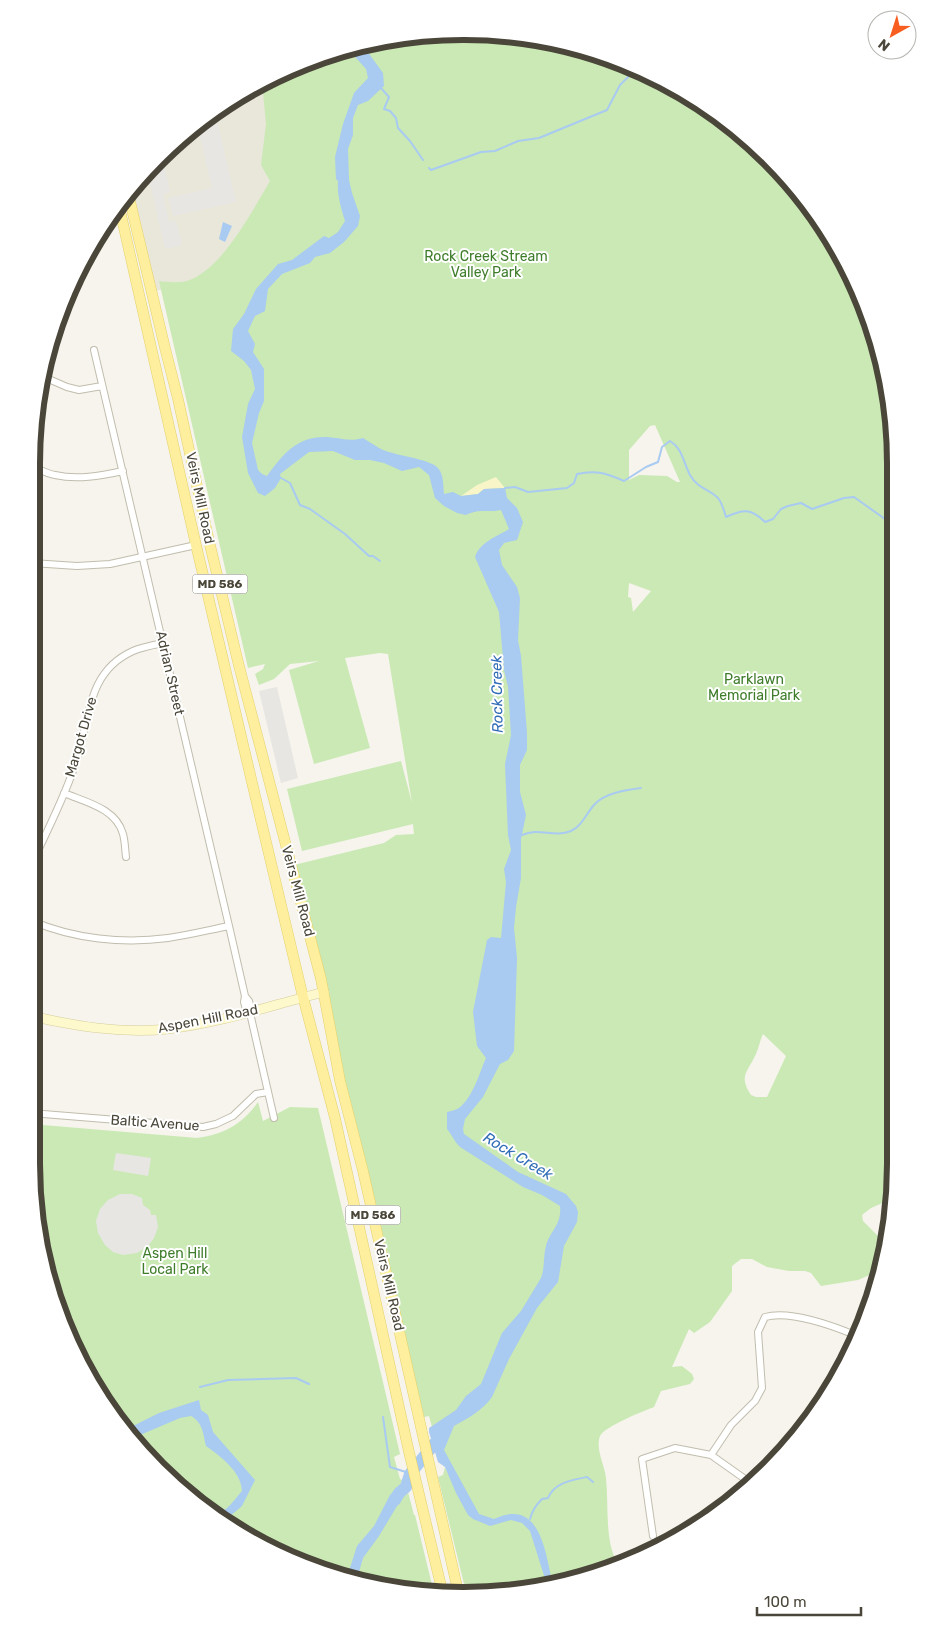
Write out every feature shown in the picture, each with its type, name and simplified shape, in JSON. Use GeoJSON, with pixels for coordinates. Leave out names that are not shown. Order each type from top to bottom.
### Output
{"type":"FeatureCollection","features":[{"type":"Feature","properties":{"kind":"main road","name":"Veirs Mill Road"},"geometry":{"type":"LineString","coordinates":[[130,203],[242,675],[324,992],[340,1081],[363,1171],[457,1587]]}},
{"type":"Feature","properties":{"kind":"main road","name":"Veirs Mill Road"},"geometry":{"type":"LineString","coordinates":[[121,215],[196,545],[303,997],[335,1118],[409,1452],[441,1586]]}},
{"type":"Feature","properties":{"kind":"main road"},"geometry":{"type":"LineString","coordinates":[[152,351],[165,348]]}},
{"type":"Feature","properties":{"kind":"main road"},"geometry":{"type":"LineString","coordinates":[[187,506],[201,503]]}},
{"type":"Feature","properties":{"kind":"street","name":"Adrian Street"},"geometry":{"type":"LineString","coordinates":[[94,350],[229,926],[245,996],[244,1002],[249,1013],[274,1118]]}},
{"type":"Feature","properties":{"kind":"street"},"geometry":{"type":"LineString","coordinates":[[48,379],[79,390],[102,386]]}},
{"type":"Feature","properties":{"kind":"street"},"geometry":{"type":"LineString","coordinates":[[40,469],[54,475],[77,478],[102,476],[123,471]]}},
{"type":"Feature","properties":{"kind":"street"},"geometry":{"type":"LineString","coordinates":[[40,564],[77,566],[101,565],[196,545]]}},
{"type":"Feature","properties":{"kind":"street","name":"Margot Drive"},"geometry":{"type":"LineString","coordinates":[[40,846],[76,762],[92,697],[99,680],[110,667],[124,656],[135,650],[163,643]]}},
{"type":"Feature","properties":{"kind":"street"},"geometry":{"type":"LineString","coordinates":[[64,793],[102,809],[114,817],[122,832],[126,857]]}},
{"type":"Feature","properties":{"kind":"street"},"geometry":{"type":"LineString","coordinates":[[40,924],[87,937],[116,940],[170,938],[229,926]]}},
{"type":"Feature","properties":{"kind":"street","name":"Aspen Hill Road"},"geometry":{"type":"LineString","coordinates":[[40,1018],[103,1029],[167,1029],[249,1013],[324,992]]}},
{"type":"Feature","properties":{"kind":"street","name":"Baltic Avenue"},"geometry":{"type":"LineString","coordinates":[[40,1114],[203,1127],[216,1124],[233,1116],[256,1094],[268,1092]]}},
{"type":"Feature","properties":{"kind":"street"},"geometry":{"type":"LineString","coordinates":[[711,1454],[731,1426],[755,1401],[762,1388],[758,1332],[765,1317],[775,1314],[792,1316],[851,1334]]}},
{"type":"Feature","properties":{"kind":"street"},"geometry":{"type":"LineString","coordinates":[[653,1536],[642,1459],[675,1448],[711,1454],[746,1479]]}},
{"type":"Feature","properties":{"kind":"shaded area"},"geometry":{"type":"Polygon","coordinates":[[[273,86],[274,179],[227,272],[151,291],[130,203],[145,184],[184,145],[228,111],[273,86]]]}},
{"type":"Feature","properties":{"kind":"shaded area"},"geometry":{"type":"Polygon","coordinates":[[[217,120],[236,202],[173,216],[168,198],[212,188],[199,133],[217,120]]]}},
{"type":"Feature","properties":{"kind":"shaded area"},"geometry":{"type":"Polygon","coordinates":[[[164,164],[170,192],[163,194],[169,222],[176,221],[182,245],[165,249],[149,180],[164,164]]]}},
{"type":"Feature","properties":{"kind":"shaded area"},"geometry":{"type":"Polygon","coordinates":[[[277,687],[298,778],[281,783],[259,691],[277,687]]]}},
{"type":"Feature","properties":{"kind":"shaded area"},"geometry":{"type":"Polygon","coordinates":[[[116,1153],[151,1158],[148,1176],[113,1170],[116,1153]]]}},
{"type":"Feature","properties":{"kind":"shaded area"},"geometry":{"type":"Polygon","coordinates":[[[120,1194],[132,1194],[142,1198],[143,1205],[150,1210],[151,1215],[156,1215],[158,1227],[154,1238],[148,1246],[137,1253],[123,1255],[113,1252],[105,1245],[98,1233],[96,1221],[100,1209],[108,1200],[120,1194]]]}},
{"type":"Feature","properties":{"kind":"green space","name":"Rock Creek Stream Valley Park"},"geometry":{"type":"Polygon","coordinates":[[[464,40],[519,44],[573,54],[626,72],[699,111],[743,145],[782,184],[816,228],[843,276],[865,327],[879,381],[886,436],[887,464],[887,1164],[885,1202],[871,1208],[862,1215],[863,1221],[880,1238],[873,1273],[858,1280],[821,1286],[811,1273],[767,1267],[752,1259],[741,1259],[732,1266],[732,1291],[710,1322],[694,1333],[689,1329],[672,1367],[682,1366],[692,1374],[694,1379],[690,1384],[661,1391],[654,1407],[616,1424],[600,1436],[599,1452],[606,1478],[609,1534],[616,1559],[573,1573],[546,1579],[491,1586],[465,1587],[438,1477],[443,1475],[445,1467],[448,1474],[438,1422],[432,1427],[429,1416],[424,1417],[294,865],[384,843],[396,835],[414,834],[413,824],[302,851],[287,789],[401,761],[412,803],[388,654],[380,653],[345,658],[370,748],[314,764],[289,670],[319,661],[290,664],[274,679],[259,685],[255,674],[263,669],[265,664],[248,668],[159,281],[187,281],[200,275],[212,265],[235,238],[270,181],[261,165],[266,124],[263,91],[301,72],[327,62],[381,48],[408,44],[464,40]],[[655,425],[650,426],[629,450],[629,480],[639,475],[667,476],[680,482],[655,425]],[[629,583],[628,597],[631,598],[633,612],[651,591],[629,583]],[[763,1034],[745,1078],[745,1083],[751,1095],[756,1097],[767,1097],[786,1056],[763,1034]]]}},
{"type":"Feature","properties":{"kind":"green space","name":"Aspen Hill Local Park"},"geometry":{"type":"Polygon","coordinates":[[[258,1102],[263,1121],[290,1107],[318,1108],[400,1454],[394,1457],[400,1479],[404,1481],[401,1484],[405,1496],[408,1492],[415,1515],[432,1586],[381,1579],[327,1565],[276,1543],[228,1516],[184,1482],[164,1463],[145,1443],[111,1399],[84,1351],[62,1300],[48,1246],[44,1219],[41,1191],[40,1125],[197,1138],[215,1134],[232,1127],[252,1110],[258,1102]]]}},
{"type":"Feature","properties":{"kind":"sand"},"geometry":{"type":"Polygon","coordinates":[[[496,477],[505,488],[484,489],[478,494],[461,496],[477,485],[496,477]]]}},
{"type":"Feature","properties":{"kind":"water"},"geometry":{"type":"Polygon","coordinates":[[[367,51],[383,73],[384,86],[368,101],[358,105],[353,118],[353,135],[348,149],[349,180],[360,216],[358,226],[344,242],[330,253],[315,257],[310,263],[282,274],[268,289],[265,311],[255,316],[248,331],[255,344],[253,352],[264,369],[264,401],[259,413],[252,443],[258,470],[267,476],[279,460],[299,443],[316,437],[350,440],[363,438],[385,451],[419,459],[438,468],[443,480],[444,494],[453,492],[461,496],[478,494],[484,489],[505,488],[507,498],[517,508],[523,522],[517,540],[504,543],[499,550],[502,565],[517,587],[520,598],[518,640],[527,733],[527,750],[520,765],[520,792],[526,815],[521,839],[521,878],[514,928],[517,958],[514,1051],[508,1060],[500,1064],[483,1097],[465,1119],[463,1129],[464,1134],[518,1172],[566,1194],[576,1206],[578,1212],[577,1222],[564,1246],[558,1282],[537,1308],[509,1359],[492,1397],[479,1410],[454,1426],[444,1450],[479,1514],[494,1519],[509,1514],[521,1515],[530,1521],[537,1530],[546,1555],[551,1578],[545,1579],[530,1531],[522,1523],[511,1520],[490,1526],[468,1515],[445,1467],[438,1462],[429,1432],[429,1428],[456,1410],[466,1396],[481,1384],[502,1333],[521,1311],[541,1278],[546,1246],[558,1223],[560,1213],[560,1206],[542,1195],[523,1187],[460,1147],[447,1129],[447,1112],[459,1108],[468,1098],[486,1058],[477,1046],[473,1012],[487,940],[491,937],[501,938],[506,882],[504,869],[511,850],[508,835],[505,764],[511,735],[508,687],[504,670],[499,612],[475,557],[481,547],[509,529],[501,510],[475,512],[466,515],[457,513],[444,506],[435,498],[429,475],[419,467],[402,471],[384,463],[370,460],[355,460],[333,451],[309,452],[280,474],[281,478],[275,488],[265,496],[258,493],[248,473],[242,437],[248,404],[255,389],[251,370],[244,361],[231,351],[233,329],[244,314],[256,289],[278,264],[292,260],[324,236],[329,238],[338,232],[345,221],[339,196],[338,181],[336,179],[335,157],[343,124],[354,93],[368,78],[366,69],[353,54],[367,51]]]}},
{"type":"Feature","properties":{"kind":"water"},"geometry":{"type":"Polygon","coordinates":[[[223,222],[232,226],[225,242],[219,239],[223,222]]]}},
{"type":"Feature","properties":{"kind":"water"},"geometry":{"type":"Polygon","coordinates":[[[199,1400],[201,1410],[208,1415],[213,1432],[255,1480],[242,1506],[229,1517],[222,1512],[242,1491],[241,1484],[229,1465],[206,1446],[202,1429],[195,1419],[191,1416],[180,1418],[139,1435],[132,1426],[159,1413],[199,1400]]]}},
{"type":"Feature","properties":{"kind":"water"},"geometry":{"type":"Polygon","coordinates":[[[404,1481],[408,1492],[400,1501],[363,1558],[360,1574],[349,1571],[357,1546],[374,1526],[390,1495],[404,1481]]]}},
{"type":"Feature","properties":{"kind":"waterway"},"geometry":{"type":"LineString","coordinates":[[429,168],[431,170],[481,152],[495,151],[518,141],[539,138],[607,110],[620,85],[631,74]]}},
{"type":"Feature","properties":{"kind":"waterway"},"geometry":{"type":"LineString","coordinates":[[380,87],[389,97],[384,109],[390,111],[396,118],[398,128],[423,160]]}},
{"type":"Feature","properties":{"kind":"waterway"},"geometry":{"type":"LineString","coordinates":[[505,488],[515,487],[528,492],[567,488],[574,483],[577,474],[590,472],[606,474],[624,481],[658,462],[662,447],[670,441],[678,448],[693,480],[718,498],[726,517],[737,512],[747,511],[760,517],[765,522],[773,519],[781,509],[788,506],[801,503],[812,509],[844,498],[854,497],[887,520]]}},
{"type":"Feature","properties":{"kind":"waterway"},"geometry":{"type":"LineString","coordinates":[[281,478],[290,483],[300,505],[310,509],[345,534],[369,556],[373,556],[380,561]]}},
{"type":"Feature","properties":{"kind":"waterway"},"geometry":{"type":"LineString","coordinates":[[522,835],[534,832],[565,833],[571,831],[584,820],[598,801],[616,793],[641,788]]}},
{"type":"Feature","properties":{"kind":"waterway"},"geometry":{"type":"LineString","coordinates":[[200,1387],[228,1380],[296,1378],[309,1384]]}},
{"type":"Feature","properties":{"kind":"waterway"},"geometry":{"type":"LineString","coordinates":[[383,1417],[390,1467],[409,1473]]}},
{"type":"Feature","properties":{"kind":"waterway","name":"Rock Creek"},"geometry":{"type":"LineString","coordinates":[[395,1500],[406,1487],[410,1474],[444,1432]]}},
{"type":"Feature","properties":{"kind":"waterway"},"geometry":{"type":"LineString","coordinates":[[530,1519],[538,1503],[542,1499],[548,1498],[554,1489],[559,1486],[569,1481],[587,1477],[593,1482]]}},
{"type":"Feature","properties":{"kind":"park label","name":"Parklawn Memorial Park"},"geometry":{"type":"Point","coordinates":[754,688]}}]}
